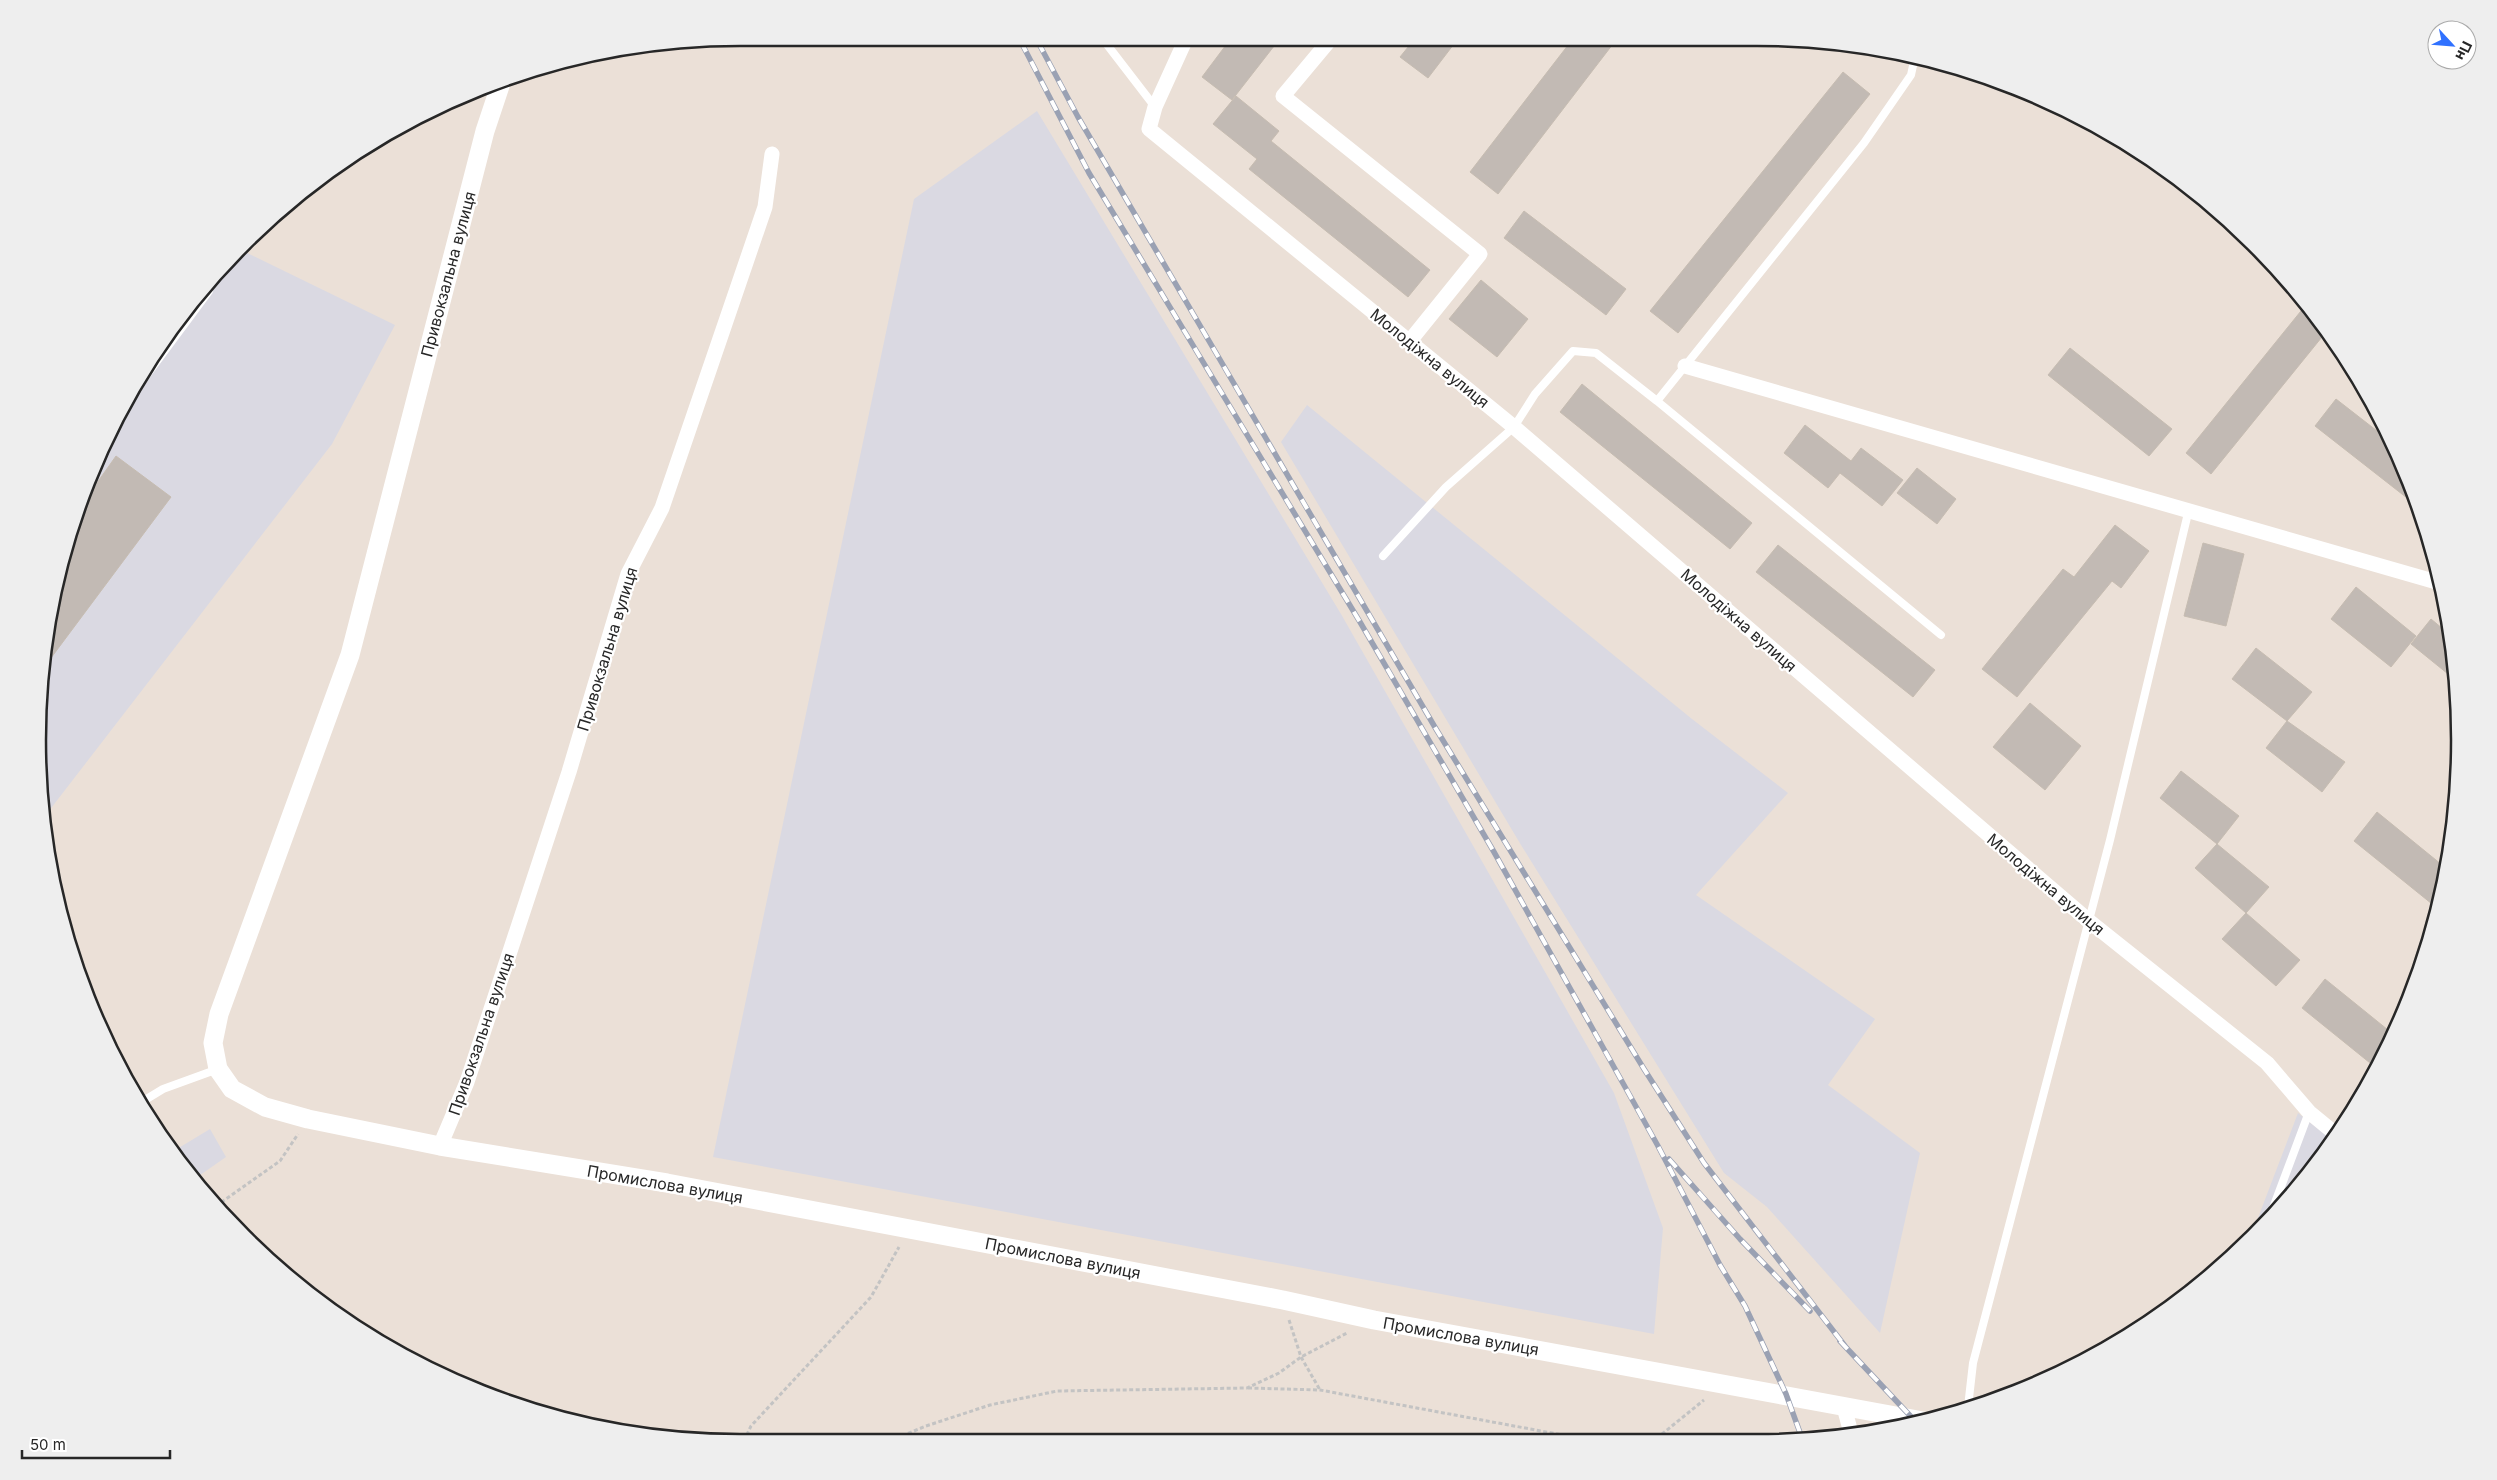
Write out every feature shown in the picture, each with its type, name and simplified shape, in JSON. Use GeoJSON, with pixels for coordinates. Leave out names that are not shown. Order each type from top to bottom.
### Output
{"type":"FeatureCollection","features":[{"type":"Feature","properties":{"kind":"street"},"geometry":{"type":"LineString","coordinates":[[1155,107],[1183,46]]}},
{"type":"Feature","properties":{"kind":"street"},"geometry":{"type":"LineString","coordinates":[[1325,46],[1283,96],[1480,254],[1409,342]]}},
{"type":"Feature","properties":{"kind":"street","name":"Привокзальна вулиця"},"geometry":{"type":"LineString","coordinates":[[218,1069],[213,1043],[219,1014],[350,654],[482,141],[499,90]]}},
{"type":"Feature","properties":{"kind":"street","name":"Молодіжна вулиця"},"geometry":{"type":"LineString","coordinates":[[1155,107],[1149,129],[1514,427],[2088,921],[2267,1063],[2309,1112],[2331,1130]]}},
{"type":"Feature","properties":{"kind":"street","name":"Привокзальна вулиця"},"geometry":{"type":"LineString","coordinates":[[440,1146],[467,1082],[563,791],[628,574],[662,508],[765,206],[772,154]]}},
{"type":"Feature","properties":{"kind":"street"},"geometry":{"type":"LineString","coordinates":[[1686,366],[2189,509],[2432,581]]}},
{"type":"Feature","properties":{"kind":"street","name":"Промислова вулиця"},"geometry":{"type":"LineString","coordinates":[[218,1069],[232,1089],[240,1094],[265,1107],[308,1119],[440,1146],[667,1183],[1283,1300],[1374,1320],[1903,1418]]}},
{"type":"Feature","properties":{"kind":"street"},"geometry":{"type":"LineString","coordinates":[[1844,1407],[1850,1428]]}},
{"type":"Feature","properties":{"kind":"lane"},"geometry":{"type":"LineString","coordinates":[[1108,46],[1155,107]]}},
{"type":"Feature","properties":{"kind":"lane"},"geometry":{"type":"LineString","coordinates":[[1657,401],[1864,143],[1911,75],[1913,65]]}},
{"type":"Feature","properties":{"kind":"lane"},"geometry":{"type":"LineString","coordinates":[[1383,556],[1446,487],[1514,427],[1535,394],[1573,350],[1596,353],[1941,635]]}},
{"type":"Feature","properties":{"kind":"lane"},"geometry":{"type":"LineString","coordinates":[[1969,1400],[1973,1363],[2110,840],[2189,509]]}},
{"type":"Feature","properties":{"kind":"lane"},"geometry":{"type":"LineString","coordinates":[[147,1099],[163,1089],[218,1069]]}},
{"type":"Feature","properties":{"kind":"lane"},"geometry":{"type":"LineString","coordinates":[[2276,1200],[2309,1112]]}},
{"type":"Feature","properties":{"kind":"path"},"geometry":{"type":"LineString","coordinates":[[222,1202],[280,1161],[308,1119]]}},
{"type":"Feature","properties":{"kind":"path"},"geometry":{"type":"LineString","coordinates":[[747,1434],[751,1426],[871,1297],[909,1229]]}},
{"type":"Feature","properties":{"kind":"path"},"geometry":{"type":"LineString","coordinates":[[1283,1300],[1301,1357],[1320,1390]]}},
{"type":"Feature","properties":{"kind":"path"},"geometry":{"type":"LineString","coordinates":[[1247,1388],[1279,1373],[1301,1357],[1374,1320]]}},
{"type":"Feature","properties":{"kind":"path"},"geometry":{"type":"LineString","coordinates":[[1662,1434],[1726,1384]]}},
{"type":"Feature","properties":{"kind":"path"},"geometry":{"type":"LineString","coordinates":[[907,1434],[990,1405],[1057,1391],[1247,1388],[1320,1390],[1557,1434]]}},
{"type":"Feature","properties":{"kind":"shaded area"},"geometry":{"type":"Polygon","coordinates":[[[1037,111],[1341,614],[1614,1093],[1663,1228],[1654,1334],[713,1157],[914,199],[1037,111]]]}},
{"type":"Feature","properties":{"kind":"shaded area"},"geometry":{"type":"Polygon","coordinates":[[[246,252],[395,325],[332,444],[50,809],[46,740],[52,649],[70,560],[83,517],[99,475],[139,393],[163,355],[190,318],[246,252]]]}},
{"type":"Feature","properties":{"kind":"shaded area"},"geometry":{"type":"Polygon","coordinates":[[[1307,405],[1692,719],[1788,793],[1696,895],[1875,1019],[1828,1085],[1920,1153],[1880,1333],[1767,1207],[1724,1173],[1521,845],[1281,442],[1307,405]]]}},
{"type":"Feature","properties":{"kind":"shaded area"},"geometry":{"type":"Polygon","coordinates":[[[2298,1113],[2326,1136],[2279,1197],[2257,1222],[2298,1113]]]}},
{"type":"Feature","properties":{"kind":"shaded area"},"geometry":{"type":"Polygon","coordinates":[[[210,1129],[226,1157],[200,1175],[179,1148],[210,1129]]]}},
{"type":"Feature","properties":{"kind":"building"},"geometry":{"type":"Polygon","coordinates":[[[1225,46],[1274,46],[1232,100],[1202,77],[1225,46]]]}},
{"type":"Feature","properties":{"kind":"building"},"geometry":{"type":"Polygon","coordinates":[[[1409,46],[1452,46],[1428,78],[1400,57],[1409,46]]]}},
{"type":"Feature","properties":{"kind":"building"},"geometry":{"type":"Polygon","coordinates":[[[1567,46],[1611,46],[1498,194],[1470,172],[1567,46]]]}},
{"type":"Feature","properties":{"kind":"building"},"geometry":{"type":"Polygon","coordinates":[[[1843,72],[1870,94],[1678,333],[1650,311],[1843,72]]]}},
{"type":"Feature","properties":{"kind":"building"},"geometry":{"type":"Polygon","coordinates":[[[1236,96],[1279,131],[1271,141],[1430,270],[1408,297],[1249,169],[1257,159],[1213,124],[1236,96]]]}},
{"type":"Feature","properties":{"kind":"building"},"geometry":{"type":"Polygon","coordinates":[[[1524,211],[1626,289],[1606,315],[1504,238],[1524,211]]]}},
{"type":"Feature","properties":{"kind":"building"},"geometry":{"type":"Polygon","coordinates":[[[1481,280],[1528,319],[1497,357],[1449,319],[1481,280]]]}},
{"type":"Feature","properties":{"kind":"building"},"geometry":{"type":"Polygon","coordinates":[[[2301,311],[2321,338],[2211,474],[2186,453],[2301,311]]]}},
{"type":"Feature","properties":{"kind":"building"},"geometry":{"type":"Polygon","coordinates":[[[2070,348],[2172,429],[2149,456],[2048,375],[2070,348]]]}},
{"type":"Feature","properties":{"kind":"building"},"geometry":{"type":"Polygon","coordinates":[[[1582,384],[1752,523],[1730,549],[1560,412],[1582,384]]]}},
{"type":"Feature","properties":{"kind":"building"},"geometry":{"type":"Polygon","coordinates":[[[2336,399],[2379,432],[2407,498],[2315,426],[2336,399]]]}},
{"type":"Feature","properties":{"kind":"building"},"geometry":{"type":"Polygon","coordinates":[[[1805,425],[1851,461],[1861,448],[1903,480],[1882,506],[1840,473],[1828,488],[1784,453],[1805,425]]]}},
{"type":"Feature","properties":{"kind":"building"},"geometry":{"type":"Polygon","coordinates":[[[116,456],[171,497],[51,658],[70,560],[95,486],[116,456]]]}},
{"type":"Feature","properties":{"kind":"building"},"geometry":{"type":"Polygon","coordinates":[[[1917,468],[1956,499],[1937,524],[1897,493],[1917,468]]]}},
{"type":"Feature","properties":{"kind":"building"},"geometry":{"type":"Polygon","coordinates":[[[2115,525],[2149,551],[2121,588],[2112,581],[2017,697],[1982,669],[2063,569],[2074,577],[2115,525]]]}},
{"type":"Feature","properties":{"kind":"building"},"geometry":{"type":"Polygon","coordinates":[[[2203,543],[2244,554],[2226,626],[2184,616],[2203,543]]]}},
{"type":"Feature","properties":{"kind":"building"},"geometry":{"type":"Polygon","coordinates":[[[1778,545],[1935,670],[1913,697],[1756,572],[1778,545]]]}},
{"type":"Feature","properties":{"kind":"building"},"geometry":{"type":"Polygon","coordinates":[[[2356,587],[2416,636],[2391,667],[2331,619],[2356,587]]]}},
{"type":"Feature","properties":{"kind":"building"},"geometry":{"type":"Polygon","coordinates":[[[2431,619],[2441,627],[2447,673],[2411,644],[2431,619]]]}},
{"type":"Feature","properties":{"kind":"building"},"geometry":{"type":"Polygon","coordinates":[[[2256,648],[2312,692],[2287,721],[2232,679],[2256,648]]]}},
{"type":"Feature","properties":{"kind":"building"},"geometry":{"type":"Polygon","coordinates":[[[2030,703],[2081,746],[2045,790],[1993,747],[2030,703]]]}},
{"type":"Feature","properties":{"kind":"building"},"geometry":{"type":"Polygon","coordinates":[[[2287,721],[2345,762],[2322,792],[2266,748],[2287,721]]]}},
{"type":"Feature","properties":{"kind":"building"},"geometry":{"type":"Polygon","coordinates":[[[2181,771],[2239,816],[2217,844],[2160,798],[2181,771]]]}},
{"type":"Feature","properties":{"kind":"building"},"geometry":{"type":"Polygon","coordinates":[[[2377,812],[2439,863],[2431,903],[2354,841],[2377,812]]]}},
{"type":"Feature","properties":{"kind":"building"},"geometry":{"type":"Polygon","coordinates":[[[2217,844],[2269,887],[2246,913],[2195,868],[2217,844]]]}},
{"type":"Feature","properties":{"kind":"building"},"geometry":{"type":"Polygon","coordinates":[[[2246,913],[2300,960],[2276,986],[2222,939],[2246,913]]]}},
{"type":"Feature","properties":{"kind":"building"},"geometry":{"type":"Polygon","coordinates":[[[2325,979],[2387,1029],[2370,1063],[2302,1008],[2325,979]]]}},
{"type":"Feature","properties":{"kind":"railway"},"geometry":{"type":"LineString","coordinates":[[1023,46],[1089,173],[1360,622],[1494,852],[1658,1146],[1720,1265],[1745,1306],[1786,1394],[1800,1432]]}},
{"type":"Feature","properties":{"kind":"railway"},"geometry":{"type":"LineString","coordinates":[[1040,46],[1078,117],[1436,729],[1644,1069],[1704,1163],[1845,1346]]}},
{"type":"Feature","properties":{"kind":"railway"},"geometry":{"type":"LineString","coordinates":[[1669,1159],[1740,1239],[1810,1311]]}},
{"type":"Feature","properties":{"kind":"railway"},"geometry":{"type":"LineString","coordinates":[[1840,1341],[1910,1416]]}}]}
